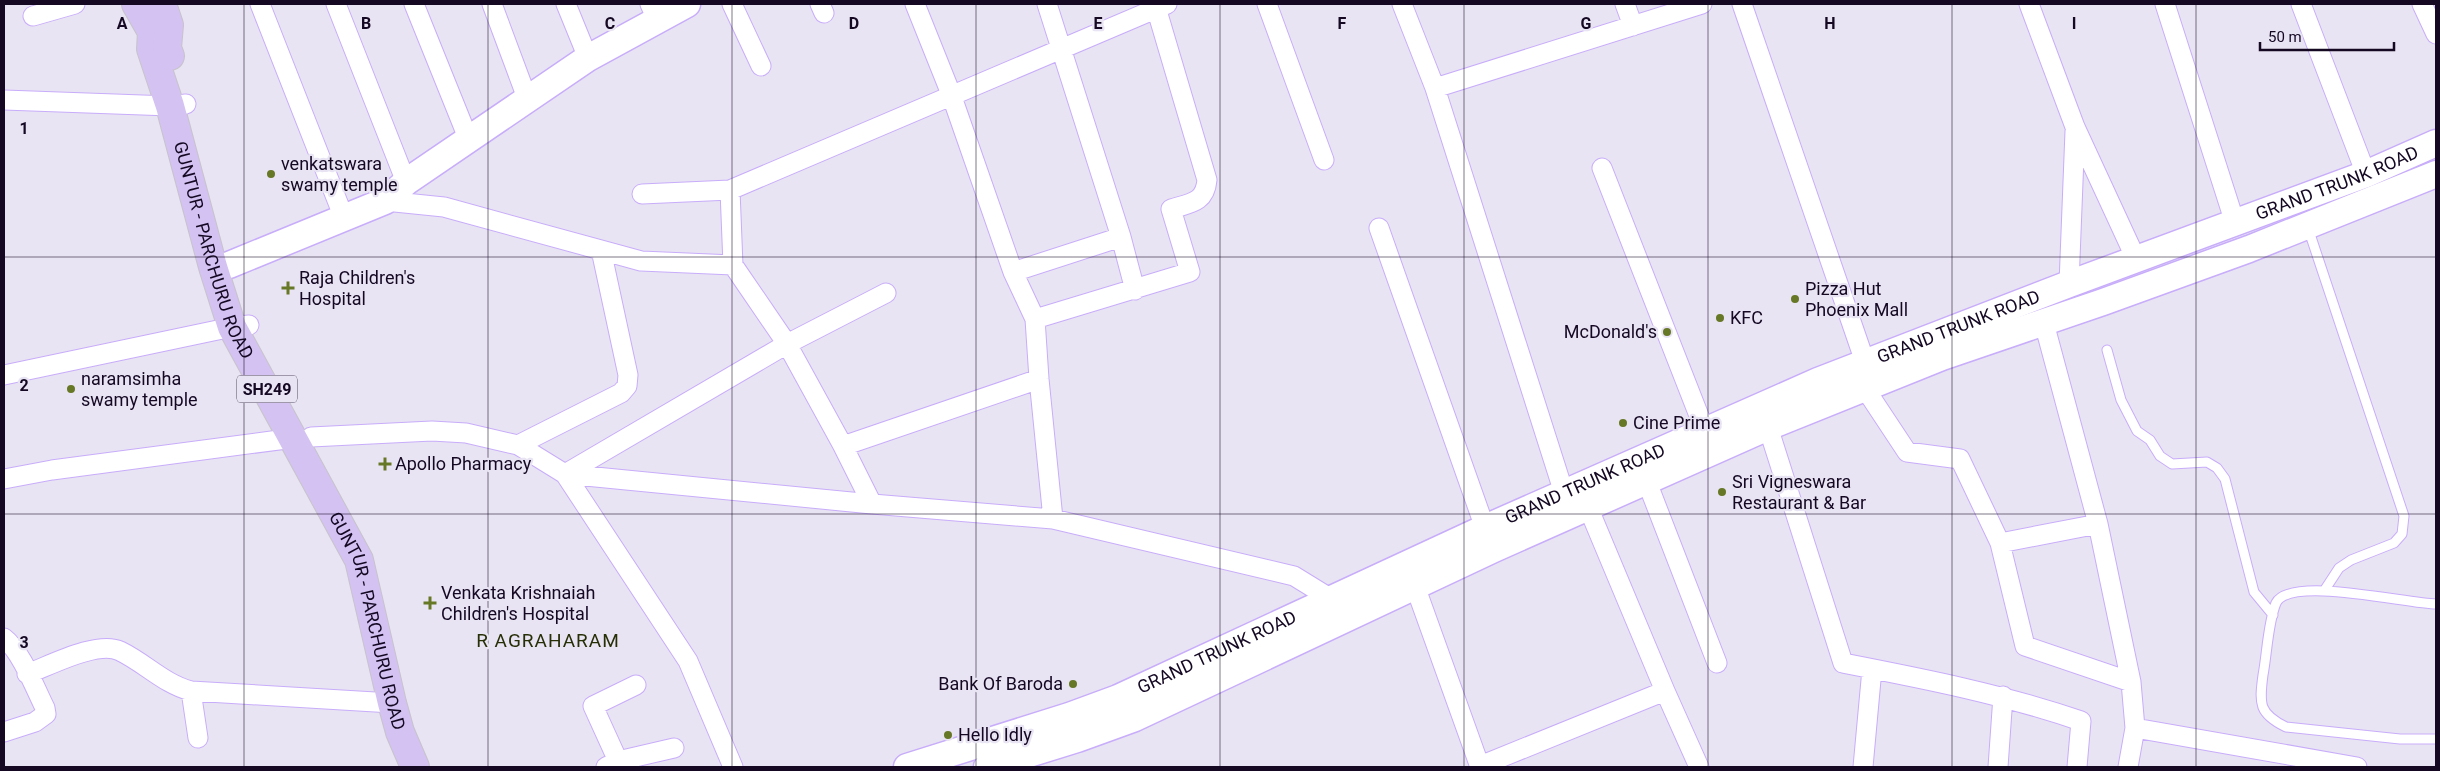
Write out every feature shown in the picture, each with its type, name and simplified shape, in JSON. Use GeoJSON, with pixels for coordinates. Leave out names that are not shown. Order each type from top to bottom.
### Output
{"type":"FeatureCollection","features":[{"type":"Feature","properties":{"kind":"main road","name":"GUNTUR - PARCHURU ROAD"},"geometry":{"type":"LineString","coordinates":[[136,4],[152,32],[151,49],[178,105],[229,265],[240,326]]}},
{"type":"Feature","properties":{"kind":"main road"},"geometry":{"type":"LineString","coordinates":[[229,265],[385,201],[406,182],[468,138],[654,12],[687,4]]}},
{"type":"Feature","properties":{"kind":"main road","name":"GUNTUR - PARCHURU ROAD"},"geometry":{"type":"LineString","coordinates":[[168,6],[167,48],[213,267],[240,326],[302,438],[376,558],[417,730],[427,749],[432,767]]}},
{"type":"Feature","properties":{"kind":"main road","name":"GRAND TRUNK ROAD"},"geometry":{"type":"LineString","coordinates":[[987,767],[1078,739],[1135,718],[1338,610],[1485,528],[1865,362],[2366,174],[2436,143]]}},
{"type":"Feature","properties":{"kind":"main road","name":"GRAND TRUNK ROAD"},"geometry":{"type":"LineString","coordinates":[[907,767],[1069,716],[1338,610],[1414,586],[1768,427],[1864,387],[1942,357],[2044,323],[2308,228],[2436,174]]}},
{"type":"Feature","properties":{"kind":"main road","name":"GUNTUR - PARCHURU ROAD"},"geometry":{"type":"LineString","coordinates":[[302,438],[359,560],[392,703],[400,732],[415,767]]}},
{"type":"Feature","properties":{"kind":"street"},"geometry":{"type":"LineString","coordinates":[[33,16],[75,4]]}},
{"type":"Feature","properties":{"kind":"street"},"geometry":{"type":"LineString","coordinates":[[260,4],[344,218]]}},
{"type":"Feature","properties":{"kind":"street"},"geometry":{"type":"LineString","coordinates":[[336,4],[406,182]]}},
{"type":"Feature","properties":{"kind":"street"},"geometry":{"type":"LineString","coordinates":[[414,4],[468,138]]}},
{"type":"Feature","properties":{"kind":"street"},"geometry":{"type":"LineString","coordinates":[[492,4],[527,98]]}},
{"type":"Feature","properties":{"kind":"street"},"geometry":{"type":"LineString","coordinates":[[566,4],[588,58]]}},
{"type":"Feature","properties":{"kind":"street"},"geometry":{"type":"LineString","coordinates":[[732,4],[761,66]]}},
{"type":"Feature","properties":{"kind":"street"},"geometry":{"type":"LineString","coordinates":[[915,4],[951,94],[1013,272],[1036,319],[1039,379],[1054,519]]}},
{"type":"Feature","properties":{"kind":"street"},"geometry":{"type":"LineString","coordinates":[[1046,4],[1121,237],[1135,290]]}},
{"type":"Feature","properties":{"kind":"street"},"geometry":{"type":"LineString","coordinates":[[1267,4],[1324,160]]}},
{"type":"Feature","properties":{"kind":"street"},"geometry":{"type":"LineString","coordinates":[[1402,4],[1435,88],[1564,493]]}},
{"type":"Feature","properties":{"kind":"street"},"geometry":{"type":"LineString","coordinates":[[1625,4],[1633,26]]}},
{"type":"Feature","properties":{"kind":"street"},"geometry":{"type":"LineString","coordinates":[[1435,88],[1702,4]]}},
{"type":"Feature","properties":{"kind":"street"},"geometry":{"type":"LineString","coordinates":[[1742,4],[1865,362]]}},
{"type":"Feature","properties":{"kind":"street"},"geometry":{"type":"LineString","coordinates":[[2030,4],[2075,127],[2136,259]]}},
{"type":"Feature","properties":{"kind":"street"},"geometry":{"type":"LineString","coordinates":[[2165,4],[2235,223]]}},
{"type":"Feature","properties":{"kind":"street"},"geometry":{"type":"LineString","coordinates":[[2301,4],[2366,174]]}},
{"type":"Feature","properties":{"kind":"street"},"geometry":{"type":"LineString","coordinates":[[2422,4],[2436,34]]}},
{"type":"Feature","properties":{"kind":"street"},"geometry":{"type":"LineString","coordinates":[[642,194],[730,190],[1160,5],[1207,180],[1206,191],[1200,200],[1171,209],[1190,272],[1036,319]]}},
{"type":"Feature","properties":{"kind":"street"},"geometry":{"type":"LineString","coordinates":[[4,100],[178,105]]}},
{"type":"Feature","properties":{"kind":"street"},"geometry":{"type":"LineString","coordinates":[[2069,284],[2075,127]]}},
{"type":"Feature","properties":{"kind":"street"},"geometry":{"type":"LineString","coordinates":[[1602,168],[1705,431]]}},
{"type":"Feature","properties":{"kind":"street"},"geometry":{"type":"LineString","coordinates":[[730,190],[733,265],[787,344],[843,446],[872,504]]}},
{"type":"Feature","properties":{"kind":"street"},"geometry":{"type":"LineString","coordinates":[[385,201],[444,207],[641,261],[733,265]]}},
{"type":"Feature","properties":{"kind":"street"},"geometry":{"type":"LineString","coordinates":[[1380,228],[1485,528]]}},
{"type":"Feature","properties":{"kind":"street"},"geometry":{"type":"LineString","coordinates":[[1013,272],[1121,237]]}},
{"type":"Feature","properties":{"kind":"street"},"geometry":{"type":"LineString","coordinates":[[518,445],[621,394],[627,386],[628,375],[602,250]]}},
{"type":"Feature","properties":{"kind":"street"},"geometry":{"type":"LineString","coordinates":[[565,474],[787,344],[886,293]]}},
{"type":"Feature","properties":{"kind":"street"},"geometry":{"type":"LineString","coordinates":[[2044,323],[2098,524],[2131,682],[2135,728],[2128,767]]}},
{"type":"Feature","properties":{"kind":"street"},"geometry":{"type":"LineString","coordinates":[[4,375],[240,326]]}},
{"type":"Feature","properties":{"kind":"street"},"geometry":{"type":"LineString","coordinates":[[843,446],[1039,379]]}},
{"type":"Feature","properties":{"kind":"street"},"geometry":{"type":"LineString","coordinates":[[1864,387],[1907,452],[1960,459],[2000,543],[2026,646],[2131,682]]}},
{"type":"Feature","properties":{"kind":"street"},"geometry":{"type":"LineString","coordinates":[[1768,427],[1843,663],[1969,687],[2081,721],[2077,767]]}},
{"type":"Feature","properties":{"kind":"street"},"geometry":{"type":"LineString","coordinates":[[4,479],[52,470],[302,438],[432,431],[466,433],[518,445],[565,474],[688,660],[733,767]]}},
{"type":"Feature","properties":{"kind":"street"},"geometry":{"type":"LineString","coordinates":[[565,474],[872,504],[1054,519],[1294,576],[1338,610]]}},
{"type":"Feature","properties":{"kind":"street"},"geometry":{"type":"LineString","coordinates":[[1647,482],[1717,663]]}},
{"type":"Feature","properties":{"kind":"street"},"geometry":{"type":"LineString","coordinates":[[1588,507],[1664,691],[1699,767]]}},
{"type":"Feature","properties":{"kind":"street"},"geometry":{"type":"LineString","coordinates":[[2000,543],[2098,524]]}},
{"type":"Feature","properties":{"kind":"street"},"geometry":{"type":"LineString","coordinates":[[1414,586],[1480,767],[1664,691]]}},
{"type":"Feature","properties":{"kind":"street"},"geometry":{"type":"LineString","coordinates":[[4,638],[10,644],[27,674],[45,708],[46,714],[36,722],[4,732]]}},
{"type":"Feature","properties":{"kind":"street"},"geometry":{"type":"LineString","coordinates":[[27,674],[93,649],[107,648],[118,650],[170,683],[191,691],[392,703]]}},
{"type":"Feature","properties":{"kind":"street"},"geometry":{"type":"LineString","coordinates":[[1851,767],[1863,767],[1872,669]]}},
{"type":"Feature","properties":{"kind":"street"},"geometry":{"type":"LineString","coordinates":[[636,685],[593,706],[612,764],[674,748]]}},
{"type":"Feature","properties":{"kind":"street"},"geometry":{"type":"LineString","coordinates":[[191,691],[198,738]]}},
{"type":"Feature","properties":{"kind":"street"},"geometry":{"type":"LineString","coordinates":[[1998,767],[2003,696]]}},
{"type":"Feature","properties":{"kind":"street"},"geometry":{"type":"LineString","coordinates":[[2135,728],[2357,767]]}},
{"type":"Feature","properties":{"kind":"lane"},"geometry":{"type":"LineString","coordinates":[[2308,228],[2404,516],[2402,534],[2394,543],[2352,560],[2340,568],[2324,591]]}},
{"type":"Feature","properties":{"kind":"lane"},"geometry":{"type":"LineString","coordinates":[[2107,350],[2121,400],[2137,431],[2150,440],[2160,456],[2172,464],[2207,462],[2217,468],[2225,479],[2254,592],[2273,615]]}},
{"type":"Feature","properties":{"kind":"lane"},"geometry":{"type":"LineString","coordinates":[[2436,604],[2324,591],[2298,591],[2286,594],[2277,602],[2273,615],[2260,695],[2263,710],[2271,720],[2286,727],[2400,740],[2436,739]]}},
{"type":"Feature","properties":{"kind":"place","name":"venkatswara swamy temple"},"geometry":{"type":"Point","coordinates":[271,174]}},
{"type":"Feature","properties":{"kind":"place","name":"Raja Children's Hospital"},"geometry":{"type":"Point","coordinates":[288,288]}},
{"type":"Feature","properties":{"kind":"place","name":"Pizza Hut Phoenix Mall"},"geometry":{"type":"Point","coordinates":[1795,299]}},
{"type":"Feature","properties":{"kind":"place","name":"KFC"},"geometry":{"type":"Point","coordinates":[1720,318]}},
{"type":"Feature","properties":{"kind":"place","name":"McDonald's"},"geometry":{"type":"Point","coordinates":[1667,332]}},
{"type":"Feature","properties":{"kind":"place","name":"naramsimha swamy temple"},"geometry":{"type":"Point","coordinates":[71,389]}},
{"type":"Feature","properties":{"kind":"place","name":"Cine Prime"},"geometry":{"type":"Point","coordinates":[1623,423]}},
{"type":"Feature","properties":{"kind":"place","name":"Apollo Pharmacy"},"geometry":{"type":"Point","coordinates":[385,464]}},
{"type":"Feature","properties":{"kind":"place","name":"Sri Vigneswara Restaurant & Bar"},"geometry":{"type":"Point","coordinates":[1722,492]}},
{"type":"Feature","properties":{"kind":"place","name":"Venkata Krishnaiah Children's Hospital"},"geometry":{"type":"Point","coordinates":[430,603]}},
{"type":"Feature","properties":{"kind":"place","name":"Bank Of Baroda"},"geometry":{"type":"Point","coordinates":[1073,684]}},
{"type":"Feature","properties":{"kind":"place","name":"Hello Idly"},"geometry":{"type":"Point","coordinates":[948,735]}},
{"type":"Feature","properties":{"kind":"district","name":"R AGRAHARAM"},"geometry":{"type":"Point","coordinates":[548,640]}}]}
